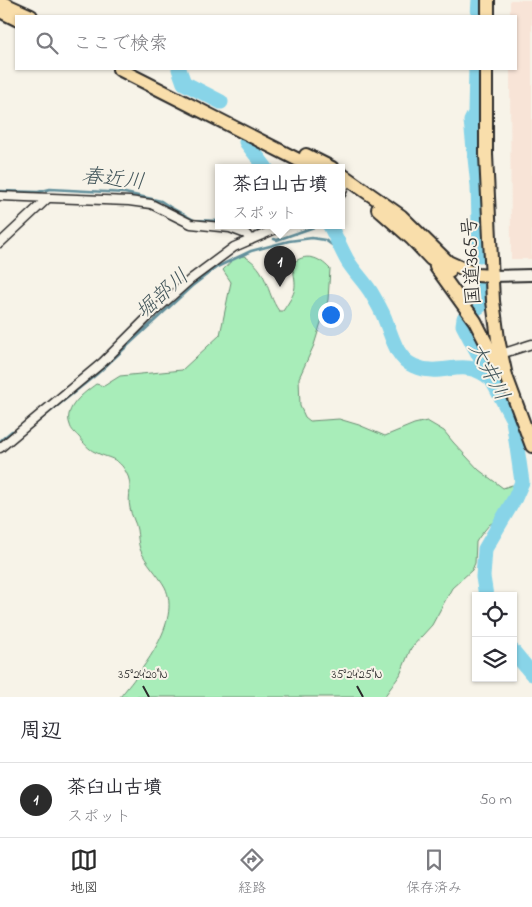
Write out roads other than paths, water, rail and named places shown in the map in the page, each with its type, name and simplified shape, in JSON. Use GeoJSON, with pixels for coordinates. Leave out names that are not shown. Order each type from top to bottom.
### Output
{"type":"FeatureCollection","features":[{"type":"Feature","properties":{"kind":"main road"},"geometry":{"type":"LineString","coordinates":[[488,0],[488,15]]}},
{"type":"Feature","properties":{"kind":"main road"},"geometry":{"type":"LineString","coordinates":[[0,2],[29,15]]}},
{"type":"Feature","properties":{"kind":"main road"},"geometry":{"type":"LineString","coordinates":[[0,11],[15,18]]}},
{"type":"Feature","properties":{"kind":"main road"},"geometry":{"type":"LineString","coordinates":[[121,70],[306,164]]}},
{"type":"Feature","properties":{"kind":"main road"},"geometry":{"type":"LineString","coordinates":[[139,70],[324,164]]}},
{"type":"Feature","properties":{"kind":"main road","name":"国道365号"},"geometry":{"type":"LineString","coordinates":[[486,70],[486,155],[491,276],[497,330],[506,376],[532,446]]}},
{"type":"Feature","properties":{"kind":"main road"},"geometry":{"type":"LineString","coordinates":[[345,184],[400,216],[448,262],[477,275],[491,276]]}},
{"type":"Feature","properties":{"kind":"main road"},"geometry":{"type":"LineString","coordinates":[[345,185],[389,218],[441,267],[467,279],[477,275]]}},
{"type":"Feature","properties":{"kind":"main road"},"geometry":{"type":"LineString","coordinates":[[431,259],[475,321],[495,360],[506,376]]}},
{"type":"Feature","properties":{"kind":"street"},"geometry":{"type":"LineString","coordinates":[[0,196],[129,201],[150,204],[191,224],[215,226]]}},
{"type":"Feature","properties":{"kind":"street"},"geometry":{"type":"LineString","coordinates":[[0,243],[48,198]]}},
{"type":"Feature","properties":{"kind":"street"},"geometry":{"type":"LineString","coordinates":[[233,229],[246,234],[251,240]]}},
{"type":"Feature","properties":{"kind":"street"},"geometry":{"type":"LineString","coordinates":[[0,448],[103,362],[148,317],[191,279],[214,267],[234,247],[276,229]]}},
{"type":"Feature","properties":{"kind":"street"},"geometry":{"type":"LineString","coordinates":[[491,276],[532,275]]}},
{"type":"Feature","properties":{"kind":"street"},"geometry":{"type":"LineString","coordinates":[[501,354],[532,344]]}},
{"type":"Feature","properties":{"kind":"waterway","name":"大井川"},"geometry":{"type":"LineString","coordinates":[[478,15],[479,0]]}},
{"type":"Feature","properties":{"kind":"waterway"},"geometry":{"type":"LineString","coordinates":[[179,70],[184,83],[221,102]]}},
{"type":"Feature","properties":{"kind":"waterway","name":"大井川"},"geometry":{"type":"LineString","coordinates":[[476,70],[475,113],[471,121],[478,186],[480,255]]}},
{"type":"Feature","properties":{"kind":"waterway"},"geometry":{"type":"LineString","coordinates":[[246,142],[263,164]]}},
{"type":"Feature","properties":{"kind":"waterway","name":"春近川"},"geometry":{"type":"LineString","coordinates":[[0,191],[38,192],[50,189],[125,193],[161,201],[194,220],[215,221]]}},
{"type":"Feature","properties":{"kind":"waterway","name":"春近川"},"geometry":{"type":"LineString","coordinates":[[255,229],[260,231]]}},
{"type":"Feature","properties":{"kind":"waterway","name":"春近川"},"geometry":{"type":"LineString","coordinates":[[274,239],[277,240],[308,229]]}},
{"type":"Feature","properties":{"kind":"waterway"},"geometry":{"type":"LineString","coordinates":[[332,229],[347,260],[380,308],[399,353],[408,363],[424,369],[434,370],[472,369],[481,372],[491,379]]}},
{"type":"Feature","properties":{"kind":"waterway","name":"堀部川"},"geometry":{"type":"LineString","coordinates":[[26,431],[97,374],[192,286],[217,267],[251,251],[289,241],[312,238],[325,240],[339,250],[342,248]]}},
{"type":"Feature","properties":{"kind":"waterway","name":"大井川"},"geometry":{"type":"LineString","coordinates":[[474,310],[480,306],[482,287]]}},
{"type":"Feature","properties":{"kind":"waterway","name":"大井川"},"geometry":{"type":"LineString","coordinates":[[464,318],[463,325],[513,420],[522,482],[515,498],[485,549],[483,577],[485,592]]}},
{"type":"Feature","properties":{"kind":"waterway","name":"堀部川"},"geometry":{"type":"LineString","coordinates":[[0,441],[12,431],[16,431]]}},
{"type":"Feature","properties":{"kind":"waterway","name":"大井川"},"geometry":{"type":"LineString","coordinates":[[517,656],[532,674]]}},
{"type":"Feature","properties":{"kind":"place","name":"茶臼山古墳"},"geometry":{"type":"Point","coordinates":[280,287]}}]}
